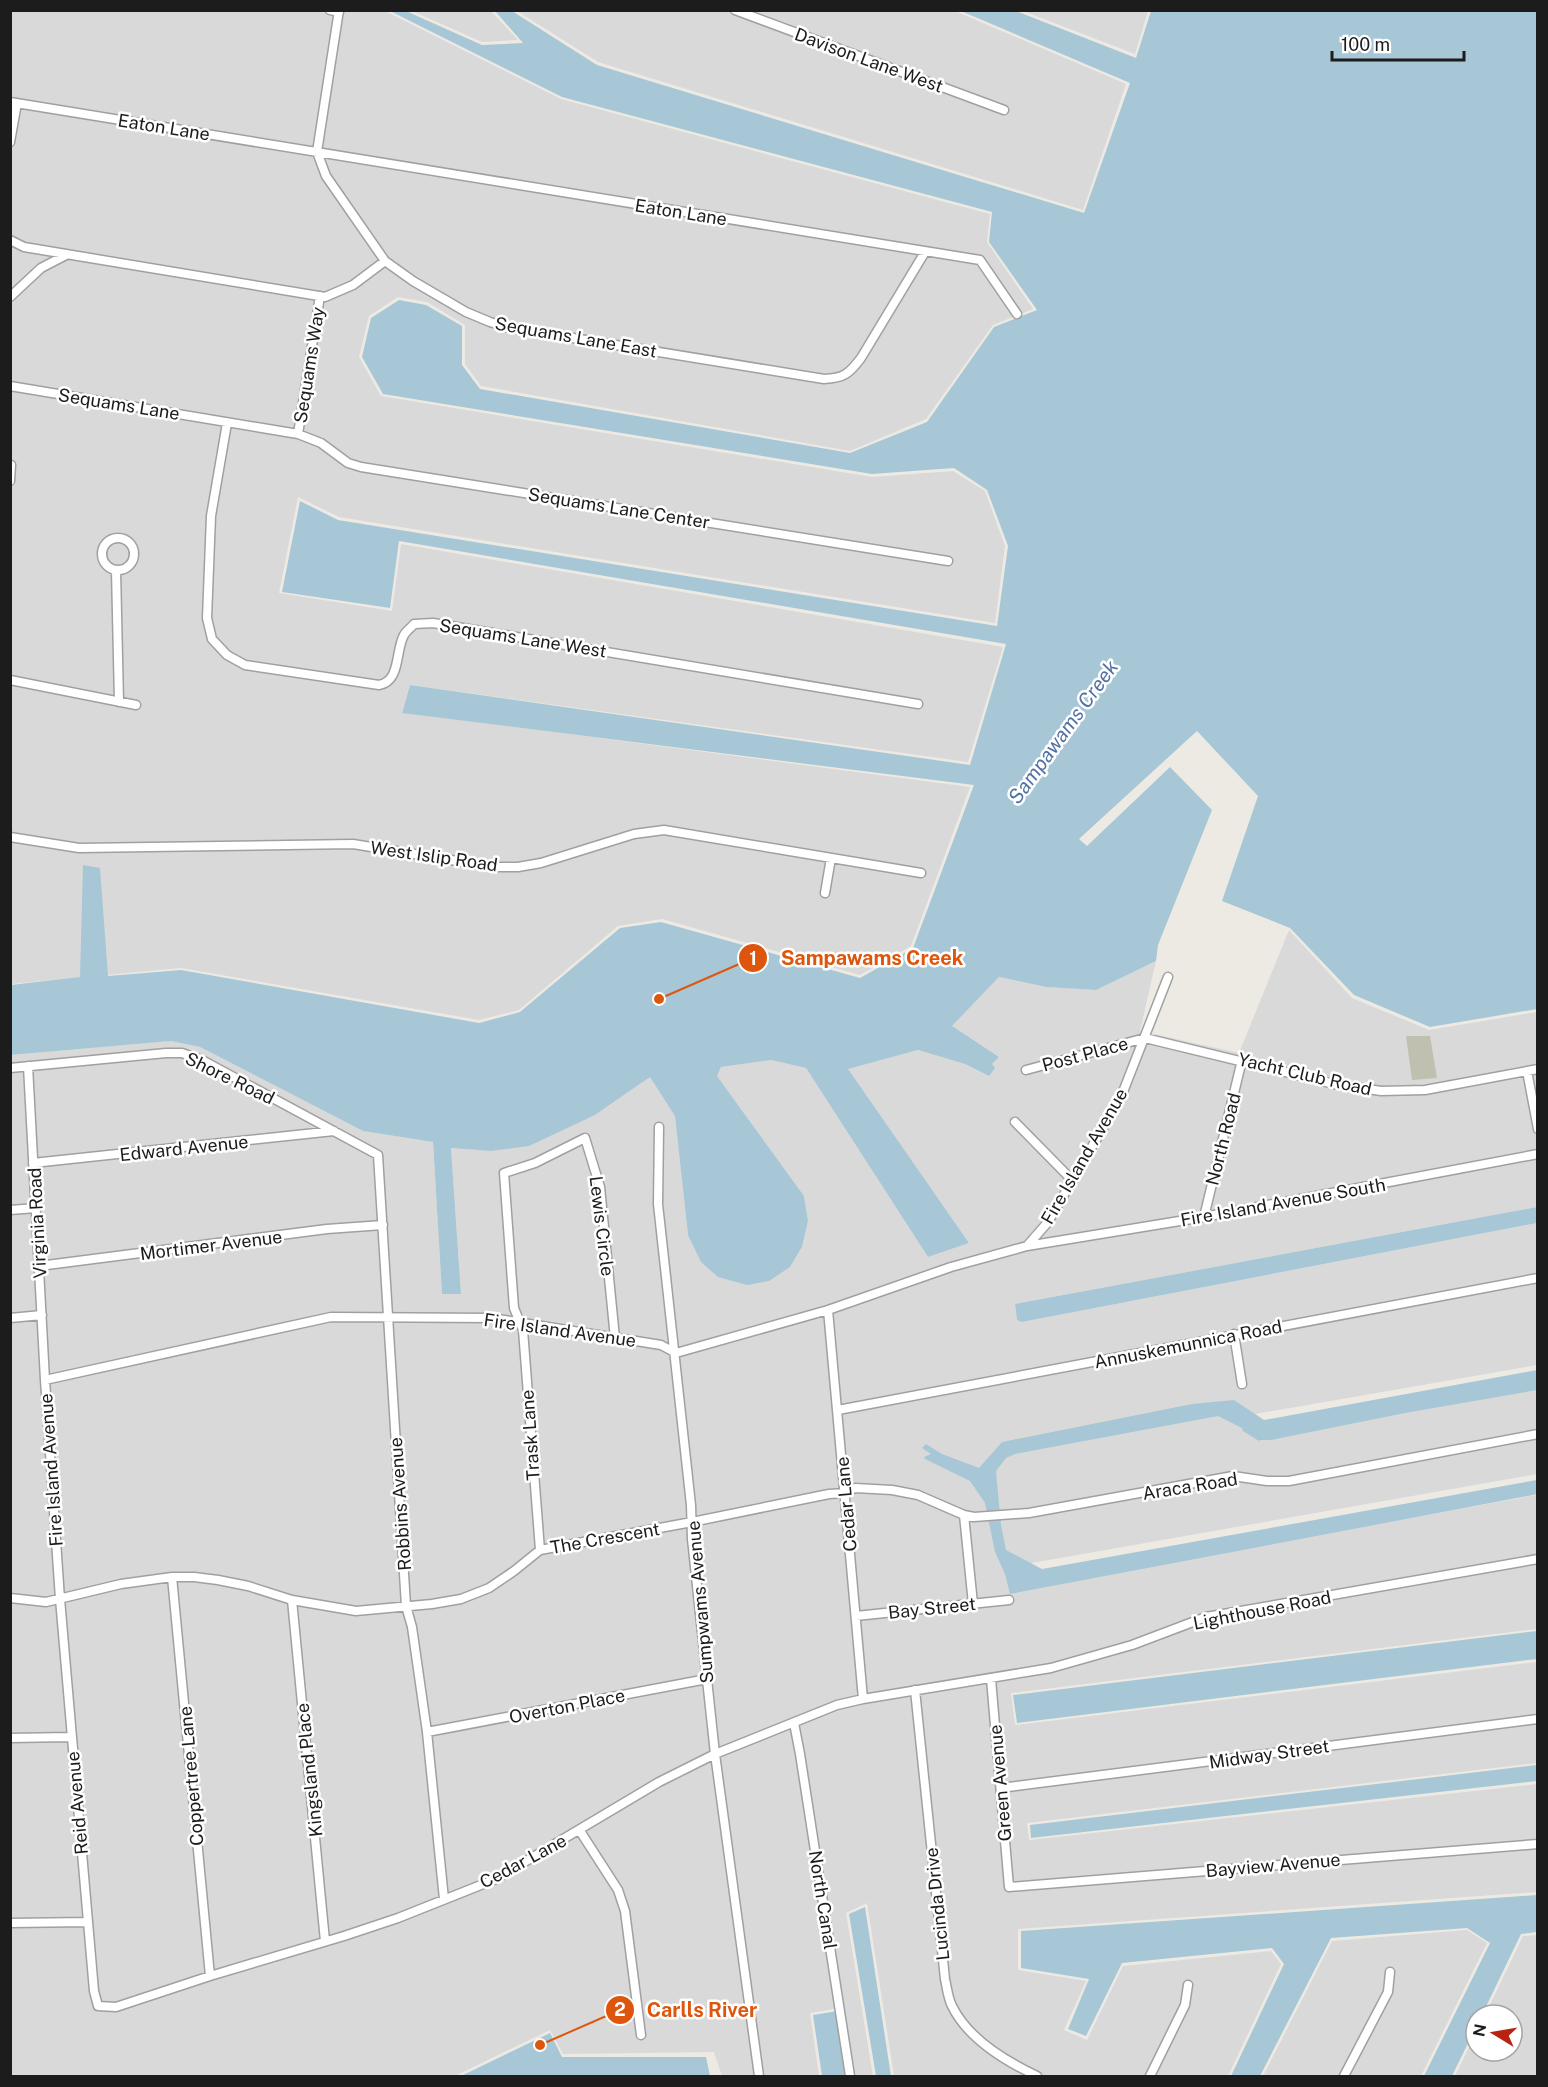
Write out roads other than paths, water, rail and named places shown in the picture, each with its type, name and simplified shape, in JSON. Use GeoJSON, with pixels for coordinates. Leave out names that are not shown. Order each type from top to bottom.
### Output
{"type":"FeatureCollection","features":[{"type":"Feature","properties":{"kind":"street","name":"Davison Lane West"},"geometry":{"type":"LineString","coordinates":[[735,10],[1004,110]]}},
{"type":"Feature","properties":{"kind":"street"},"geometry":{"type":"LineString","coordinates":[[10,240],[24,247],[320,296],[338,292],[353,285],[385,261],[326,176],[317,153],[336,11]]}},
{"type":"Feature","properties":{"kind":"street"},"geometry":{"type":"LineString","coordinates":[[10,142],[14,103]]}},
{"type":"Feature","properties":{"kind":"street","name":"Eaton Lane"},"geometry":{"type":"LineString","coordinates":[[14,103],[980,260],[1017,314]]}},
{"type":"Feature","properties":{"kind":"street","name":"Sequams Lane East"},"geometry":{"type":"LineString","coordinates":[[385,261],[413,281],[466,312],[498,325],[824,379],[839,378],[852,370],[925,252]]}},
{"type":"Feature","properties":{"kind":"street"},"geometry":{"type":"LineString","coordinates":[[10,297],[41,268],[66,254]]}},
{"type":"Feature","properties":{"kind":"street","name":"Sequams Way"},"geometry":{"type":"LineString","coordinates":[[227,423],[298,434],[320,296]]}},
{"type":"Feature","properties":{"kind":"street","name":"Sequams Lane"},"geometry":{"type":"LineString","coordinates":[[10,386],[227,423]]}},
{"type":"Feature","properties":{"kind":"street","name":"Sequams Lane West"},"geometry":{"type":"LineString","coordinates":[[227,423],[212,516],[207,618],[212,639],[227,655],[245,665],[379,685],[386,684],[392,677],[404,635],[414,624],[433,623],[918,704]]}},
{"type":"Feature","properties":{"kind":"street","name":"Sequams Lane Center"},"geometry":{"type":"LineString","coordinates":[[298,434],[321,443],[348,463],[361,467],[948,561]]}},
{"type":"Feature","properties":{"kind":"street"},"geometry":{"type":"LineString","coordinates":[[10,481],[11,465]]}},
{"type":"Feature","properties":{"kind":"street"},"geometry":{"type":"LineString","coordinates":[[116,570],[119,702]]}},
{"type":"Feature","properties":{"kind":"street"},"geometry":{"type":"LineString","coordinates":[[10,680],[136,705]]}},
{"type":"Feature","properties":{"kind":"street","name":"West Islip Road"},"geometry":{"type":"LineString","coordinates":[[10,837],[79,848],[353,844],[494,867],[518,867],[541,863],[634,834],[664,830],[921,873]]}},
{"type":"Feature","properties":{"kind":"street"},"geometry":{"type":"LineString","coordinates":[[825,894],[831,858]]}},
{"type":"Feature","properties":{"kind":"street","name":"Fire Island Avenue"},"geometry":{"type":"LineString","coordinates":[[1027,1246],[1048,1221],[1121,1097],[1168,978]]}},
{"type":"Feature","properties":{"kind":"street","name":"Yacht Club Road"},"geometry":{"type":"LineString","coordinates":[[1145,1038],[1334,1084],[1381,1091],[1425,1090],[1538,1069]]}},
{"type":"Feature","properties":{"kind":"street","name":"Post Place"},"geometry":{"type":"LineString","coordinates":[[1026,1070],[1145,1038]]}},
{"type":"Feature","properties":{"kind":"street","name":"Shore Road"},"geometry":{"type":"LineString","coordinates":[[10,1068],[182,1053],[202,1060],[335,1131]]}},
{"type":"Feature","properties":{"kind":"street","name":"North Road"},"geometry":{"type":"LineString","coordinates":[[1204,1217],[1242,1060]]}},
{"type":"Feature","properties":{"kind":"street","name":"Virginia Road"},"geometry":{"type":"LineString","coordinates":[[28,1066],[45,1380]]}},
{"type":"Feature","properties":{"kind":"street"},"geometry":{"type":"LineString","coordinates":[[1527,1071],[1538,1129]]}},
{"type":"Feature","properties":{"kind":"street"},"geometry":{"type":"LineString","coordinates":[[1016,1122],[1073,1181]]}},
{"type":"Feature","properties":{"kind":"street","name":"Sumpwams Avenue"},"geometry":{"type":"LineString","coordinates":[[659,1127],[658,1204],[676,1353],[692,1539],[715,1754],[759,2076]]}},
{"type":"Feature","properties":{"kind":"street","name":"Edward Avenue"},"geometry":{"type":"LineString","coordinates":[[33,1163],[335,1131]]}},
{"type":"Feature","properties":{"kind":"street","name":"Robbins Avenue"},"geometry":{"type":"LineString","coordinates":[[335,1131],[378,1155],[406,1606],[412,1627],[427,1732],[444,1899]]}},
{"type":"Feature","properties":{"kind":"street","name":"Lewis Circle"},"geometry":{"type":"LineString","coordinates":[[518,1321],[513,1308],[504,1173],[535,1163],[585,1138],[600,1187],[615,1338]]}},
{"type":"Feature","properties":{"kind":"street","name":"Fire Island Avenue South"},"geometry":{"type":"LineString","coordinates":[[1027,1246],[1204,1217],[1538,1154]]}},
{"type":"Feature","properties":{"kind":"street"},"geometry":{"type":"LineString","coordinates":[[10,1210],[36,1208]]}},
{"type":"Feature","properties":{"kind":"street","name":"Mortimer Avenue"},"geometry":{"type":"LineString","coordinates":[[39,1266],[327,1229],[383,1225]]}},
{"type":"Feature","properties":{"kind":"street"},"geometry":{"type":"LineString","coordinates":[[676,1353],[828,1310],[951,1267],[1027,1246]]}},
{"type":"Feature","properties":{"kind":"street","name":"Annuskemunnica Road"},"geometry":{"type":"LineString","coordinates":[[838,1410],[1538,1278]]}},
{"type":"Feature","properties":{"kind":"street","name":"Cedar Lane"},"geometry":{"type":"LineString","coordinates":[[828,1310],[863,1699]]}},
{"type":"Feature","properties":{"kind":"street"},"geometry":{"type":"LineString","coordinates":[[10,1318],[42,1316]]}},
{"type":"Feature","properties":{"kind":"street","name":"Fire Island Avenue"},"geometry":{"type":"LineString","coordinates":[[60,1599],[45,1380],[331,1317],[492,1318],[661,1345],[676,1353]]}},
{"type":"Feature","properties":{"kind":"street","name":"Trask Lane"},"geometry":{"type":"LineString","coordinates":[[518,1321],[523,1330],[540,1550]]}},
{"type":"Feature","properties":{"kind":"street"},"geometry":{"type":"LineString","coordinates":[[1234,1334],[1242,1384]]}},
{"type":"Feature","properties":{"kind":"street","name":"Araca Road"},"geometry":{"type":"LineString","coordinates":[[845,1493],[855,1488],[892,1490],[918,1496],[964,1515],[986,1517],[1029,1514],[1233,1476],[1267,1481],[1289,1481],[1538,1434]]}},
{"type":"Feature","properties":{"kind":"street","name":"The Crescent"},"geometry":{"type":"LineString","coordinates":[[60,1599],[121,1584],[172,1577],[218,1580],[248,1586],[292,1600],[356,1611],[461,1599],[489,1588],[540,1550],[829,1494],[845,1493]]}},
{"type":"Feature","properties":{"kind":"street"},"geometry":{"type":"LineString","coordinates":[[964,1515],[973,1604]]}},
{"type":"Feature","properties":{"kind":"street","name":"Lighthouse Road"},"geometry":{"type":"LineString","coordinates":[[990,1679],[1051,1668],[1095,1656],[1206,1617],[1538,1559]]}},
{"type":"Feature","properties":{"kind":"street","name":"Coppertree Lane"},"geometry":{"type":"LineString","coordinates":[[172,1577],[210,1976]]}},
{"type":"Feature","properties":{"kind":"street"},"geometry":{"type":"LineString","coordinates":[[10,1598],[46,1602],[60,1599]]}},
{"type":"Feature","properties":{"kind":"street","name":"Reid Avenue"},"geometry":{"type":"LineString","coordinates":[[60,1599],[70,1737],[94,1991],[98,2006]]}},
{"type":"Feature","properties":{"kind":"street","name":"Kingsland Place"},"geometry":{"type":"LineString","coordinates":[[292,1600],[325,1941]]}},
{"type":"Feature","properties":{"kind":"street","name":"Bay Street"},"geometry":{"type":"LineString","coordinates":[[856,1616],[1009,1600]]}},
{"type":"Feature","properties":{"kind":"street","name":"Overton Place"},"geometry":{"type":"LineString","coordinates":[[427,1732],[707,1679]]}},
{"type":"Feature","properties":{"kind":"street","name":"Cedar Lane"},"geometry":{"type":"LineString","coordinates":[[98,2006],[116,2007],[398,1918],[496,1879],[659,1782],[715,1754],[837,1705],[990,1679]]}},
{"type":"Feature","properties":{"kind":"street","name":"Green Avenue"},"geometry":{"type":"LineString","coordinates":[[990,1679],[1009,1887]]}},
{"type":"Feature","properties":{"kind":"street","name":"Lucinda Drive"},"geometry":{"type":"LineString","coordinates":[[915,1690],[942,1956],[951,2005],[962,2022],[979,2039],[1002,2057],[1037,2076]]}},
{"type":"Feature","properties":{"kind":"street","name":"Midway Street"},"geometry":{"type":"LineString","coordinates":[[1001,1788],[1538,1719]]}},
{"type":"Feature","properties":{"kind":"street","name":"North Canal"},"geometry":{"type":"LineString","coordinates":[[794,1723],[850,2076]]}},
{"type":"Feature","properties":{"kind":"street"},"geometry":{"type":"LineString","coordinates":[[10,1738],[70,1737]]}},
{"type":"Feature","properties":{"kind":"street"},"geometry":{"type":"LineString","coordinates":[[580,1830],[618,1890],[625,1911],[641,2035]]}},
{"type":"Feature","properties":{"kind":"street","name":"Bayview Avenue"},"geometry":{"type":"LineString","coordinates":[[1009,1887],[1538,1844]]}},
{"type":"Feature","properties":{"kind":"street"},"geometry":{"type":"LineString","coordinates":[[10,1923],[88,1922]]}},
{"type":"Feature","properties":{"kind":"street"},"geometry":{"type":"LineString","coordinates":[[1344,2076],[1388,1992],[1390,1972]]}},
{"type":"Feature","properties":{"kind":"street"},"geometry":{"type":"LineString","coordinates":[[1150,2076],[1185,2005],[1188,1985]]}},
{"type":"Feature","properties":{"kind":"water"},"geometry":{"type":"Polygon","coordinates":[[[390,11],[406,11],[482,45],[523,43],[495,11],[512,11],[597,65],[1084,213],[1130,83],[961,11],[1016,11],[1136,58],[1151,11],[1537,11],[1537,1009],[1430,1027],[1354,995],[1290,928],[1222,901],[1258,796],[1197,731],[1079,839],[1087,846],[1170,767],[1212,810],[1158,945],[1156,961],[1096,990],[1046,987],[999,977],[952,1026],[999,1057],[992,1064],[995,1068],[989,1076],[965,1064],[918,1050],[848,1069],[969,1243],[928,1257],[806,1068],[771,1060],[721,1067],[717,1076],[804,1196],[808,1221],[802,1247],[790,1267],[769,1281],[747,1285],[718,1277],[701,1262],[688,1235],[675,1116],[650,1077],[595,1115],[529,1146],[491,1151],[451,1148],[461,1294],[442,1294],[433,1142],[363,1131],[200,1047],[171,1041],[11,1055],[11,985],[80,977],[83,865],[100,868],[108,976],[181,970],[479,1023],[520,1012],[620,928],[661,922],[860,978],[913,948],[974,785],[402,713],[410,685],[970,765],[1006,644],[399,541],[390,608],[282,592],[300,501],[338,520],[997,626],[1008,546],[987,490],[954,468],[872,474],[383,394],[362,357],[371,318],[399,300],[426,305],[462,326],[462,365],[480,389],[850,453],[927,422],[994,327],[1037,310],[989,242],[992,212],[562,97],[390,11]]]}},
{"type":"Feature","properties":{"kind":"water"},"geometry":{"type":"Polygon","coordinates":[[[1537,1207],[1537,1223],[1022,1322],[1017,1320],[1015,1304],[1537,1207]]]}},
{"type":"Feature","properties":{"kind":"water"},"geometry":{"type":"Polygon","coordinates":[[[1537,1370],[1537,1390],[1271,1440],[1259,1441],[1242,1428],[1218,1416],[1015,1454],[1006,1458],[996,1471],[1001,1525],[1006,1550],[1042,1569],[1537,1480],[1538,1494],[1010,1594],[1005,1574],[995,1552],[985,1503],[970,1481],[925,1459],[924,1457],[931,1454],[922,1448],[926,1444],[942,1454],[979,1468],[1002,1442],[1192,1404],[1234,1400],[1264,1420],[1537,1370]]]}},
{"type":"Feature","properties":{"kind":"water"},"geometry":{"type":"Polygon","coordinates":[[[1537,1631],[1537,1659],[1017,1723],[1013,1695],[1537,1631]]]}},
{"type":"Feature","properties":{"kind":"water"},"geometry":{"type":"Polygon","coordinates":[[[1537,1765],[1537,1781],[1031,1838],[1030,1825],[1537,1765]]]}},
{"type":"Feature","properties":{"kind":"water"},"geometry":{"type":"Polygon","coordinates":[[[1537,1895],[1537,1932],[1521,1934],[1488,2003],[1464,2003],[1464,2052],[1452,2076],[1424,2076],[1490,1943],[1467,1928],[1331,1938],[1260,2076],[1231,2076],[1284,1964],[1272,1948],[1122,1963],[1086,2036],[1068,2029],[1089,1979],[1021,1968],[1021,1931],[1537,1895]]]}},
{"type":"Feature","properties":{"kind":"water"},"geometry":{"type":"Polygon","coordinates":[[[865,1907],[891,2076],[876,2076],[849,1914],[865,1907]]]}},
{"type":"Feature","properties":{"kind":"water"},"geometry":{"type":"Polygon","coordinates":[[[838,2011],[849,2076],[822,2076],[813,2015],[838,2011]]]}},
{"type":"Feature","properties":{"kind":"water"},"geometry":{"type":"Polygon","coordinates":[[[550,2033],[562,2057],[706,2057],[710,2076],[461,2076],[550,2033]]]}},
{"type":"Feature","properties":{"kind":"place","name":"Sampawams Creek"},"geometry":{"type":"Point","coordinates":[659,999]}},
{"type":"Feature","properties":{"kind":"place","name":"Carlls River"},"geometry":{"type":"Point","coordinates":[540,2045]}}]}
